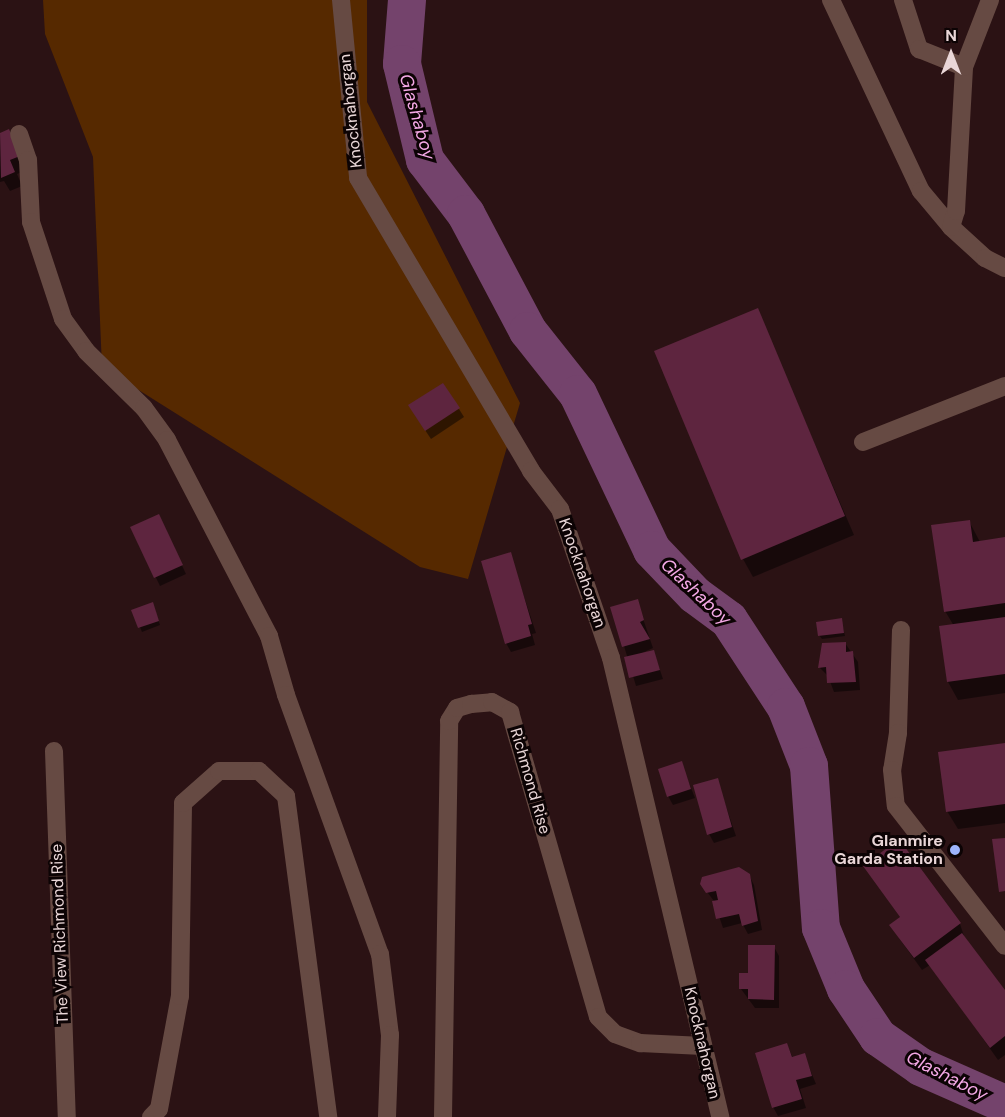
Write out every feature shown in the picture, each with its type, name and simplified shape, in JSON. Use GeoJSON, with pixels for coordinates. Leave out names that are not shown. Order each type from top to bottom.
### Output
{"type":"FeatureCollection","features":[{"type":"Feature","properties":{"kind":"street","name":"Knocknahorgan"},"geometry":{"type":"LineString","coordinates":[[341,0],[358,178],[531,471],[560,509],[611,658],[720,1117]]}},
{"type":"Feature","properties":{"kind":"street"},"geometry":{"type":"LineString","coordinates":[[831,0],[921,191],[951,226],[985,258],[1005,268]]}},
{"type":"Feature","properties":{"kind":"street"},"geometry":{"type":"LineString","coordinates":[[903,0],[919,49],[964,67]]}},
{"type":"Feature","properties":{"kind":"street"},"geometry":{"type":"LineString","coordinates":[[951,226],[956,211],[964,67],[990,0]]}},
{"type":"Feature","properties":{"kind":"street"},"geometry":{"type":"LineString","coordinates":[[19,134],[28,160],[31,222],[63,319],[86,351],[144,408],[167,440],[269,636],[286,695],[380,954],[390,1035],[387,1117]]}},
{"type":"Feature","properties":{"kind":"street"},"geometry":{"type":"LineString","coordinates":[[863,442],[1005,387]]}},
{"type":"Feature","properties":{"kind":"street"},"geometry":{"type":"LineString","coordinates":[[901,630],[898,733],[892,770],[896,806],[1005,946]]}},
{"type":"Feature","properties":{"kind":"street","name":"Richmond Rise"},"geometry":{"type":"LineString","coordinates":[[443,1117],[449,721],[458,708],[471,704],[492,702],[510,712],[598,1017],[615,1034],[640,1043],[703,1046]]}},
{"type":"Feature","properties":{"kind":"street","name":"The View Richmond Rise"},"geometry":{"type":"LineString","coordinates":[[54,750],[68,1117]]}},
{"type":"Feature","properties":{"kind":"street"},"geometry":{"type":"LineString","coordinates":[[151,1117],[159,1109],[180,996],[183,803],[219,771],[259,771],[286,796],[328,1117]]}},
{"type":"Feature","properties":{"kind":"shaded area"},"geometry":{"type":"Polygon","coordinates":[[[43,0],[367,0],[367,102],[520,403],[468,579],[420,567],[102,367],[93,157],[45,34],[43,0]]]}},
{"type":"Feature","properties":{"kind":"building"},"geometry":{"type":"Polygon","coordinates":[[[9,129],[20,156],[10,160],[15,172],[1,178],[0,133],[9,129]]]}},
{"type":"Feature","properties":{"kind":"building"},"geometry":{"type":"Polygon","coordinates":[[[758,308],[845,516],[741,560],[654,351],[758,308]]]}},
{"type":"Feature","properties":{"kind":"building"},"geometry":{"type":"Polygon","coordinates":[[[443,383],[460,408],[425,431],[408,405],[443,383]]]}},
{"type":"Feature","properties":{"kind":"building"},"geometry":{"type":"Polygon","coordinates":[[[159,514],[183,565],[154,578],[130,527],[159,514]]]}},
{"type":"Feature","properties":{"kind":"building"},"geometry":{"type":"Polygon","coordinates":[[[970,520],[973,542],[1005,537],[1005,603],[944,612],[931,525],[970,520]]]}},
{"type":"Feature","properties":{"kind":"building"},"geometry":{"type":"Polygon","coordinates":[[[511,552],[532,624],[528,625],[531,636],[505,644],[481,561],[511,552]]]}},
{"type":"Feature","properties":{"kind":"building"},"geometry":{"type":"Polygon","coordinates":[[[638,599],[644,620],[640,622],[650,639],[622,647],[610,607],[638,599]]]}},
{"type":"Feature","properties":{"kind":"building"},"geometry":{"type":"Polygon","coordinates":[[[153,602],[159,621],[138,628],[131,610],[153,602]]]}},
{"type":"Feature","properties":{"kind":"building"},"geometry":{"type":"Polygon","coordinates":[[[1005,617],[1005,674],[947,682],[939,626],[1005,617]]]}},
{"type":"Feature","properties":{"kind":"building"},"geometry":{"type":"Polygon","coordinates":[[[842,618],[844,633],[818,636],[816,622],[842,618]]]}},
{"type":"Feature","properties":{"kind":"building"},"geometry":{"type":"Polygon","coordinates":[[[846,642],[846,652],[853,651],[856,682],[827,683],[826,667],[818,668],[822,643],[846,642]]]}},
{"type":"Feature","properties":{"kind":"building"},"geometry":{"type":"Polygon","coordinates":[[[654,650],[660,670],[629,678],[624,657],[654,650]]]}},
{"type":"Feature","properties":{"kind":"building"},"geometry":{"type":"Polygon","coordinates":[[[1005,743],[1005,804],[946,812],[938,752],[1005,743]]]}},
{"type":"Feature","properties":{"kind":"building"},"geometry":{"type":"Polygon","coordinates":[[[682,761],[691,789],[667,797],[658,769],[682,761]]]}},
{"type":"Feature","properties":{"kind":"building"},"geometry":{"type":"Polygon","coordinates":[[[718,778],[732,827],[707,835],[693,785],[718,778]]]}},
{"type":"Feature","properties":{"kind":"building"},"geometry":{"type":"Polygon","coordinates":[[[1005,838],[1005,891],[999,892],[992,839],[1005,838]]]}},
{"type":"Feature","properties":{"kind":"building"},"geometry":{"type":"Polygon","coordinates":[[[899,839],[961,923],[914,958],[889,925],[900,917],[863,866],[899,839]]]}},
{"type":"Feature","properties":{"kind":"building"},"geometry":{"type":"Polygon","coordinates":[[[739,867],[750,874],[758,921],[742,926],[739,914],[716,919],[712,901],[718,900],[716,891],[706,893],[700,884],[702,877],[739,867]]]}},
{"type":"Feature","properties":{"kind":"building"},"geometry":{"type":"Polygon","coordinates":[[[962,933],[1005,990],[1005,1036],[990,1048],[925,960],[962,933]]]}},
{"type":"Feature","properties":{"kind":"building"},"geometry":{"type":"Polygon","coordinates":[[[748,945],[775,945],[774,1000],[748,999],[748,989],[739,989],[739,973],[748,973],[748,945]]]}},
{"type":"Feature","properties":{"kind":"building"},"geometry":{"type":"Polygon","coordinates":[[[787,1043],[792,1057],[805,1053],[812,1076],[796,1080],[802,1099],[772,1108],[755,1053],[787,1043]]]}},
{"type":"Feature","properties":{"kind":"waterway","name":"Glashaboy"},"geometry":{"type":"LineString","coordinates":[[407,0],[402,64],[425,160],[466,214],[528,331],[578,394],[652,550],[695,595],[729,620],[786,707],[809,766],[821,928],[846,989],[878,1037],[921,1067],[1005,1104]]}},
{"type":"Feature","properties":{"kind":"place","name":"Glanmire Garda Station"},"geometry":{"type":"Point","coordinates":[955,850]}}]}
